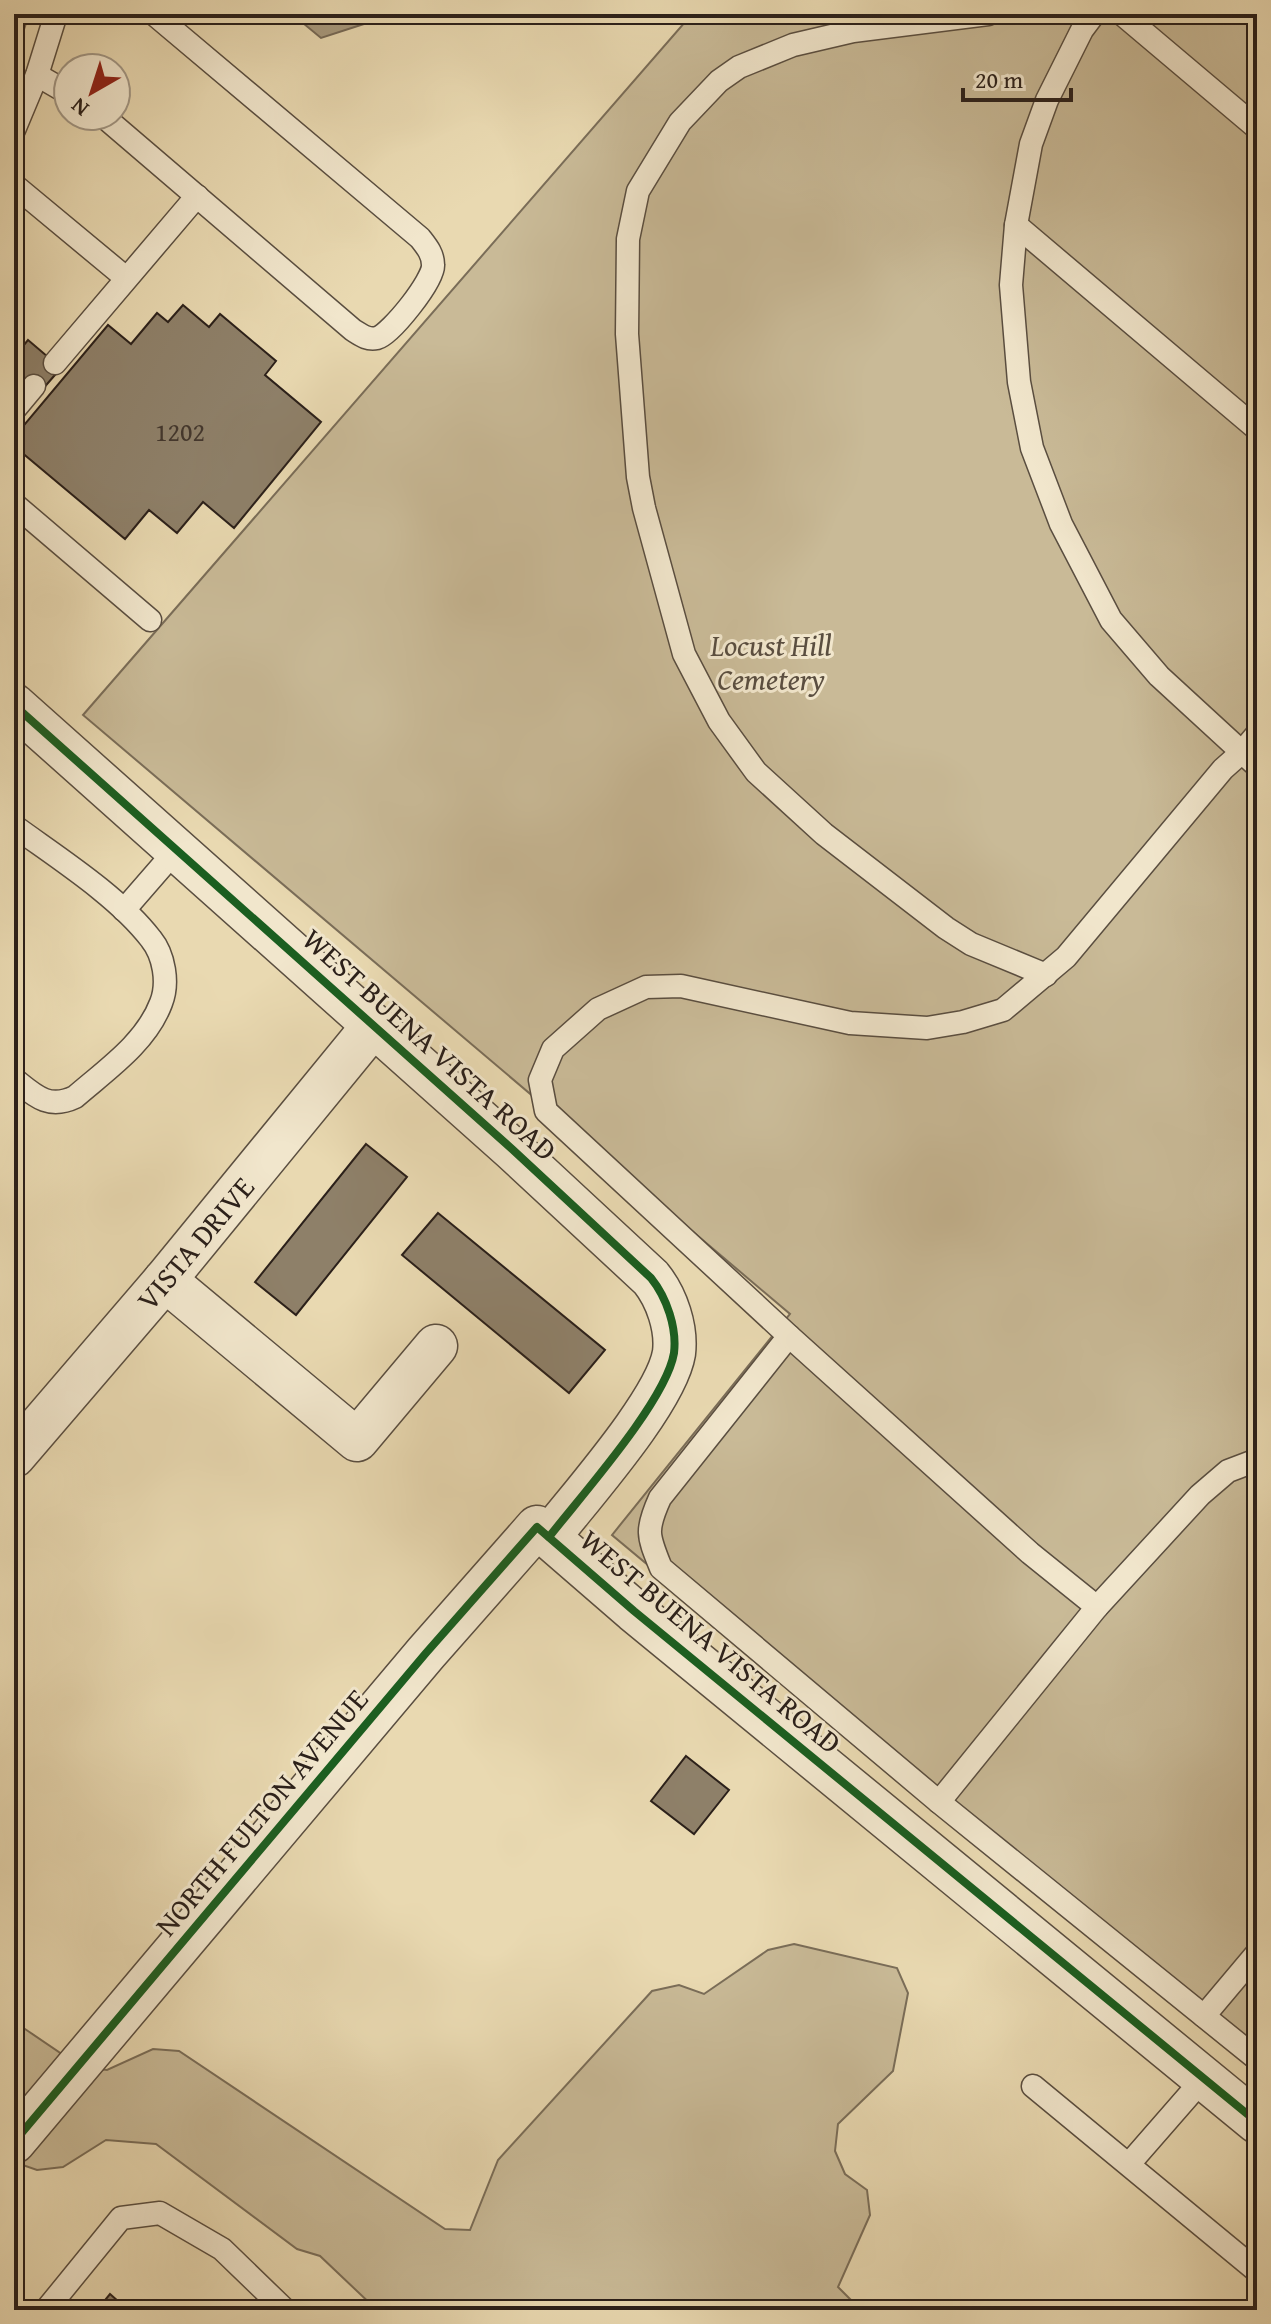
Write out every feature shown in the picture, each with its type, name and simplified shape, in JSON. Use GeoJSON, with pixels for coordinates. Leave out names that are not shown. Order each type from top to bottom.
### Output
{"type":"FeatureCollection","features":[{"type":"Feature","properties":{"kind":"street","name":"WEST BUENA VISTA ROAD"},"geometry":{"type":"LineString","coordinates":[[14,705],[512,1149],[660,1289],[672,1319],[674,1352],[669,1369],[625,1440],[549,1537],[634,1611],[1257,2122]]}},
{"type":"Feature","properties":{"kind":"street","name":"VISTA DRIVE"},"geometry":{"type":"LineString","coordinates":[[14,1456],[165,1280],[373,1026]]}},
{"type":"Feature","properties":{"kind":"street"},"geometry":{"type":"LineString","coordinates":[[165,1280],[357,1440],[436,1346]]}},
{"type":"Feature","properties":{"kind":"street","name":"NORTH FULTON AVENUE"},"geometry":{"type":"LineString","coordinates":[[14,2142],[426,1653],[527,1538],[537,1527],[549,1537]]}},
{"type":"Feature","properties":{"kind":"lane"},"geometry":{"type":"LineString","coordinates":[[14,130],[37,75],[56,14]]}},
{"type":"Feature","properties":{"kind":"lane"},"geometry":{"type":"LineString","coordinates":[[122,132],[365,338],[378,338],[387,332],[428,283],[434,268],[431,253],[420,238],[154,14]]}},
{"type":"Feature","properties":{"kind":"lane"},"geometry":{"type":"LineString","coordinates":[[988,14],[853,31],[793,45],[739,67],[719,81],[680,122],[638,191],[628,239],[627,334],[638,477],[644,508],[684,654],[719,721],[756,772],[824,834],[971,944],[1046,975]]}},
{"type":"Feature","properties":{"kind":"lane"},"geometry":{"type":"LineString","coordinates":[[1094,14],[1082,30],[1047,100],[1031,144],[1016,225],[1011,285],[1019,382],[1032,448],[1061,524],[1111,620],[1159,676],[1249,759]]}},
{"type":"Feature","properties":{"kind":"lane"},"geometry":{"type":"LineString","coordinates":[[1122,14],[1257,128]]}},
{"type":"Feature","properties":{"kind":"lane"},"geometry":{"type":"LineString","coordinates":[[37,75],[52,84]]}},
{"type":"Feature","properties":{"kind":"lane"},"geometry":{"type":"LineString","coordinates":[[14,185],[126,278]]}},
{"type":"Feature","properties":{"kind":"lane"},"geometry":{"type":"LineString","coordinates":[[55,363],[197,196]]}},
{"type":"Feature","properties":{"kind":"lane"},"geometry":{"type":"LineString","coordinates":[[1016,225],[1257,429]]}},
{"type":"Feature","properties":{"kind":"lane"},"geometry":{"type":"LineString","coordinates":[[14,410],[34,386]]}},
{"type":"Feature","properties":{"kind":"lane"},"geometry":{"type":"LineString","coordinates":[[14,504],[150,620]]}},
{"type":"Feature","properties":{"kind":"lane"},"geometry":{"type":"LineString","coordinates":[[1249,759],[1257,734]]}},
{"type":"Feature","properties":{"kind":"lane"},"geometry":{"type":"LineString","coordinates":[[1097,1607],[1030,1553],[546,1111],[540,1080],[553,1049],[598,1009],[646,987],[681,986],[850,1023],[927,1028],[963,1022],[1003,1010],[1066,957],[1223,769],[1249,759]]}},
{"type":"Feature","properties":{"kind":"lane"},"geometry":{"type":"LineString","coordinates":[[14,826],[124,910],[153,940],[163,962],[165,989],[154,1018],[127,1052],[75,1097],[65,1102],[40,1100],[14,1079]]}},
{"type":"Feature","properties":{"kind":"lane"},"geometry":{"type":"LineString","coordinates":[[124,910],[177,849]]}},
{"type":"Feature","properties":{"kind":"lane"},"geometry":{"type":"LineString","coordinates":[[789,1336],[660,1498],[651,1518],[649,1537],[661,1568],[939,1802],[1257,2059]]}},
{"type":"Feature","properties":{"kind":"lane"},"geometry":{"type":"LineString","coordinates":[[939,1802],[1097,1607],[1200,1495],[1228,1471],[1257,1460]]}},
{"type":"Feature","properties":{"kind":"lane"},"geometry":{"type":"LineString","coordinates":[[1204,2016],[1257,1953]]}},
{"type":"Feature","properties":{"kind":"lane"},"geometry":{"type":"LineString","coordinates":[[1129,2164],[1204,2078]]}},
{"type":"Feature","properties":{"kind":"lane"},"geometry":{"type":"LineString","coordinates":[[1033,2086],[1257,2271]]}},
{"type":"Feature","properties":{"kind":"lane"},"geometry":{"type":"LineString","coordinates":[[46,2310],[121,2218],[160,2213],[222,2249],[285,2310]]}},
{"type":"Feature","properties":{"kind":"green space"},"geometry":{"type":"Polygon","coordinates":[[[14,14],[29,14],[14,60],[14,14]]]}},
{"type":"Feature","properties":{"kind":"green space","name":"Locust Hill Cemetery"},"geometry":{"type":"Polygon","coordinates":[[[692,14],[1257,14],[1257,2073],[612,1535],[790,1314],[83,715],[692,14]]]}},
{"type":"Feature","properties":{"kind":"green space"},"geometry":{"type":"Polygon","coordinates":[[[794,1944],[897,1968],[908,1993],[893,2071],[838,2124],[835,2151],[845,2174],[867,2190],[870,2215],[838,2287],[861,2310],[377,2310],[320,2256],[297,2249],[156,2144],[106,2140],[63,2167],[37,2170],[14,2162],[14,2033],[25,2029],[81,2067],[107,2070],[153,2049],[179,2051],[445,2229],[470,2230],[498,2160],[652,1991],[679,1985],[704,1994],[768,1950],[794,1944]]]}},
{"type":"Feature","properties":{"kind":"shaded area"},"geometry":{"type":"Polygon","coordinates":[[[292,14],[380,14],[373,21],[321,38],[292,14]]]}},
{"type":"Feature","properties":{"kind":"building"},"geometry":{"type":"Polygon","coordinates":[[[183,305],[209,327],[220,314],[276,361],[265,375],[321,422],[234,528],[203,502],[177,533],[149,510],[125,539],[14,446],[14,437],[108,325],[131,344],[157,313],[168,322],[183,305]]]}},
{"type":"Feature","properties":{"kind":"building"},"geometry":{"type":"Polygon","coordinates":[[[28,340],[61,368],[41,391],[14,369],[14,357],[28,340]]]}},
{"type":"Feature","properties":{"kind":"building"},"geometry":{"type":"Polygon","coordinates":[[[366,1144],[407,1177],[296,1315],[255,1282],[366,1144]]]}},
{"type":"Feature","properties":{"kind":"building"},"geometry":{"type":"Polygon","coordinates":[[[438,1213],[605,1350],[569,1393],[402,1255],[438,1213]]]}},
{"type":"Feature","properties":{"kind":"building"},"geometry":{"type":"Polygon","coordinates":[[[686,1756],[729,1790],[694,1834],[651,1801],[686,1756]]]}},
{"type":"Feature","properties":{"kind":"building"},"geometry":{"type":"Polygon","coordinates":[[[110,2294],[128,2310],[97,2310],[110,2294]]]}},
{"type":"Feature","properties":{"kind":"cycle path"},"geometry":{"type":"LineString","coordinates":[[14,705],[512,1149],[657,1286],[670,1314],[674,1334],[674,1353],[668,1373],[639,1422],[549,1537]]}},
{"type":"Feature","properties":{"kind":"cycle path"},"geometry":{"type":"LineString","coordinates":[[14,2142],[426,1653],[537,1527],[634,1611],[1257,2122]]}}]}
